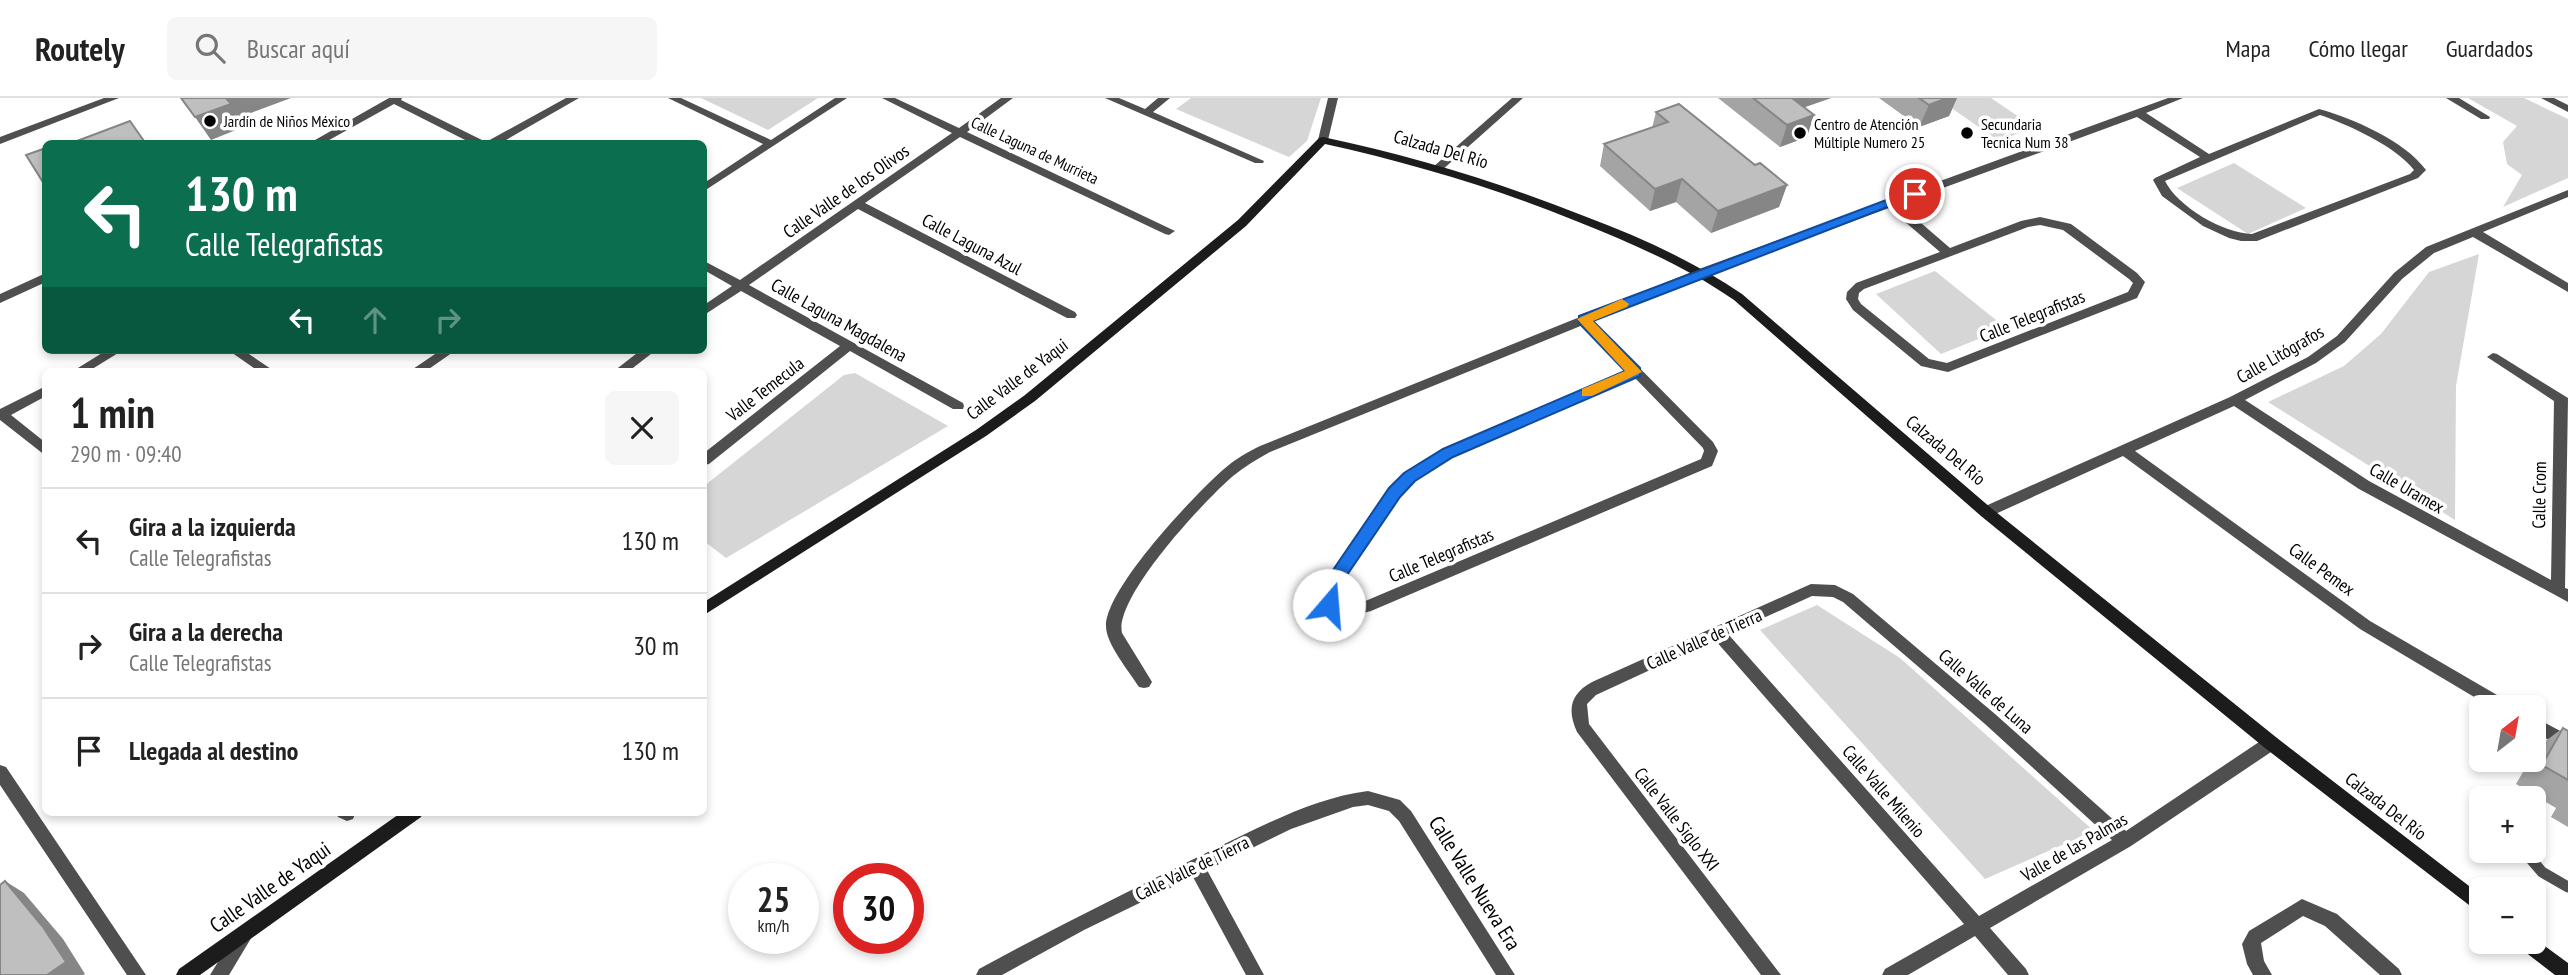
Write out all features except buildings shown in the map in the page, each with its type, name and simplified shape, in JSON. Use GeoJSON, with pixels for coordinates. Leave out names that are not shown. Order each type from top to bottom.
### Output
{"type":"FeatureCollection","features":[{"type":"Feature","properties":{"kind":"street"},"geometry":{"type":"LineString","coordinates":[[0,141],[114,98]]}},
{"type":"Feature","properties":{"kind":"street"},"geometry":{"type":"LineString","coordinates":[[496,140],[574,98]]}},
{"type":"Feature","properties":{"kind":"street"},"geometry":{"type":"LineString","coordinates":[[673,98],[771,144]]}},
{"type":"Feature","properties":{"kind":"street"},"geometry":{"type":"LineString","coordinates":[[707,186],[842,98]]}},
{"type":"Feature","properties":{"kind":"street","name":"Calle Laguna de Murrieta"},"geometry":{"type":"LineString","coordinates":[[887,98],[1169,231]]}},
{"type":"Feature","properties":{"kind":"street","name":"Calle Valle de los Olivos"},"geometry":{"type":"LineString","coordinates":[[707,309],[1008,98]]}},
{"type":"Feature","properties":{"kind":"street"},"geometry":{"type":"LineString","coordinates":[[1110,98],[1259,161]]}},
{"type":"Feature","properties":{"kind":"street"},"geometry":{"type":"LineString","coordinates":[[1146,113],[1165,98]]}},
{"type":"Feature","properties":{"kind":"street"},"geometry":{"type":"LineString","coordinates":[[1323,140],[1333,98]]}},
{"type":"Feature","properties":{"kind":"street"},"geometry":{"type":"LineString","coordinates":[[1437,169],[1518,98]]}},
{"type":"Feature","properties":{"kind":"street"},"geometry":{"type":"LineString","coordinates":[[1144,682],[1112,626],[1115,607],[1128,586],[1227,473],[1265,449],[1703,272],[2178,98]]}},
{"type":"Feature","properties":{"kind":"street"},"geometry":{"type":"LineString","coordinates":[[2451,98],[2485,117]]}},
{"type":"Feature","properties":{"kind":"street"},"geometry":{"type":"LineString","coordinates":[[2546,98],[2568,109]]}},
{"type":"Feature","properties":{"kind":"street"},"geometry":{"type":"LineString","coordinates":[[320,140],[396,99],[474,140]]}},
{"type":"Feature","properties":{"kind":"street"},"geometry":{"type":"LineString","coordinates":[[2319,112],[2341,118],[2375,137],[2415,162],[2420,170],[2414,176],[2253,238],[2244,239],[2222,233],[2166,194],[2160,186],[2159,180],[2164,176],[2208,158],[2319,112]]}},
{"type":"Feature","properties":{"kind":"street"},"geometry":{"type":"LineString","coordinates":[[2138,113],[2208,158]]}},
{"type":"Feature","properties":{"kind":"street","name":"Calzada Del Río"},"geometry":{"type":"LineString","coordinates":[[1323,140],[1437,169],[1569,213],[1703,272],[1748,306],[1986,512],[2271,743],[2469,897]]}},
{"type":"Feature","properties":{"kind":"street","name":"Calle Valle de Yaqui"},"geometry":{"type":"LineString","coordinates":[[707,607],[981,433],[1030,398],[1242,223],[1323,140]]}},
{"type":"Feature","properties":{"kind":"street","name":"Calle Litógrafos"},"geometry":{"type":"LineString","coordinates":[[1986,512],[2235,400],[2312,360],[2363,318],[2412,262],[2430,250],[2568,193]]}},
{"type":"Feature","properties":{"kind":"street"},"geometry":{"type":"LineString","coordinates":[[1890,203],[1949,253]]}},
{"type":"Feature","properties":{"kind":"street","name":"Calle Laguna Azul"},"geometry":{"type":"LineString","coordinates":[[858,204],[1070,315]]}},
{"type":"Feature","properties":{"kind":"street","name":"Calle Telegrafistas"},"geometry":{"type":"LineString","coordinates":[[2052,222],[2067,228],[2139,282],[2133,296],[1959,366],[1937,368],[1925,363],[1857,307],[1852,299],[1853,292],[1860,286],[1949,253],[2025,224],[2052,222]]}},
{"type":"Feature","properties":{"kind":"street"},"geometry":{"type":"LineString","coordinates":[[2474,232],[2568,288]]}},
{"type":"Feature","properties":{"kind":"street","name":"Calle Laguna Magdalena"},"geometry":{"type":"LineString","coordinates":[[707,267],[958,406]]}},
{"type":"Feature","properties":{"kind":"street"},"geometry":{"type":"LineString","coordinates":[[0,299],[42,279]]}},
{"type":"Feature","properties":{"kind":"street","name":"Calle Telegrafistas"},"geometry":{"type":"LineString","coordinates":[[1584,319],[1708,445],[1711,451],[1707,462],[1366,607],[1350,611],[1336,610],[1329,605],[1329,593],[1337,577],[1409,477],[1448,453],[1634,372]]}},
{"type":"Feature","properties":{"kind":"street","name":"Valle Temecula"},"geometry":{"type":"LineString","coordinates":[[707,458],[848,346]]}},
{"type":"Feature","properties":{"kind":"street"},"geometry":{"type":"LineString","coordinates":[[84,368],[110,354]]}},
{"type":"Feature","properties":{"kind":"street"},"geometry":{"type":"LineString","coordinates":[[240,354],[263,368]]}},
{"type":"Feature","properties":{"kind":"street"},"geometry":{"type":"LineString","coordinates":[[421,368],[444,354]]}},
{"type":"Feature","properties":{"kind":"street"},"geometry":{"type":"LineString","coordinates":[[624,368],[644,354]]}},
{"type":"Feature","properties":{"kind":"street"},"geometry":{"type":"LineString","coordinates":[[2493,357],[2564,402]]}},
{"type":"Feature","properties":{"kind":"street"},"geometry":{"type":"LineString","coordinates":[[42,392],[1,415],[42,448]]}},
{"type":"Feature","properties":{"kind":"street","name":"Calle Uramex"},"geometry":{"type":"LineString","coordinates":[[2235,400],[2364,485],[2563,594]]}},
{"type":"Feature","properties":{"kind":"street","name":"Calle Crom"},"geometry":{"type":"LineString","coordinates":[[2563,594],[2564,402]]}},
{"type":"Feature","properties":{"kind":"street","name":"Calle Pemex"},"geometry":{"type":"LineString","coordinates":[[2124,450],[2365,625],[2484,695]]}},
{"type":"Feature","properties":{"kind":"street","name":"Calle Valle de Tierra"},"geometry":{"type":"LineString","coordinates":[[1597,687],[1811,590]]}},
{"type":"Feature","properties":{"kind":"street","name":"Calle Valle de Luna"},"geometry":{"type":"LineString","coordinates":[[1811,590],[1835,591],[1848,597],[1990,719],[2125,841]]}},
{"type":"Feature","properties":{"kind":"street","name":"Calle Valle Milenio"},"geometry":{"type":"LineString","coordinates":[[1719,634],[2020,975]]}},
{"type":"Feature","properties":{"kind":"street","name":"Calle Valle Siglo XXI"},"geometry":{"type":"LineString","coordinates":[[1597,687],[1579,699],[1576,708],[1582,727],[1772,975]]}},
{"type":"Feature","properties":{"kind":"street"},"geometry":{"type":"LineString","coordinates":[[2546,731],[2568,743]]}},
{"type":"Feature","properties":{"kind":"street","name":"Valle de las Palmas"},"geometry":{"type":"LineString","coordinates":[[1891,975],[2125,841],[2271,743]]}},
{"type":"Feature","properties":{"kind":"street"},"geometry":{"type":"LineString","coordinates":[[0,772],[137,975]]}},
{"type":"Feature","properties":{"kind":"street","name":"Calle Valle de Tierra"},"geometry":{"type":"LineString","coordinates":[[989,973],[1196,866],[1286,823],[1353,800],[1381,800],[1394,805],[1405,816]]}},
{"type":"Feature","properties":{"kind":"street","name":"Calle Valle de Yaqui"},"geometry":{"type":"LineString","coordinates":[[185,975],[409,816]]}},
{"type":"Feature","properties":{"kind":"street","name":"Calle Valle Nueva Era"},"geometry":{"type":"LineString","coordinates":[[1405,816],[1506,975]]}},
{"type":"Feature","properties":{"kind":"street"},"geometry":{"type":"LineString","coordinates":[[1196,866],[1255,975]]}},
{"type":"Feature","properties":{"kind":"street"},"geometry":{"type":"LineString","coordinates":[[2263,975],[2256,964],[2251,944],[2255,937],[2302,907],[2331,920],[2393,975]]}},
{"type":"Feature","properties":{"kind":"street"},"geometry":{"type":"LineString","coordinates":[[219,975],[246,932]]}},
{"type":"Feature","properties":{"kind":"street"},"geometry":{"type":"LineString","coordinates":[[2542,954],[2568,974]]}},
{"type":"Feature","properties":{"kind":"lane"},"geometry":{"type":"LineString","coordinates":[[2534,863],[2542,872],[2568,887]]}},
{"type":"Feature","properties":{"kind":"shaded area"},"geometry":{"type":"Polygon","coordinates":[[[701,98],[818,98],[768,130],[701,98]]]}},
{"type":"Feature","properties":{"kind":"shaded area"},"geometry":{"type":"Polygon","coordinates":[[[1191,98],[1321,98],[1307,141],[1289,157],[1176,109],[1191,98]]]}},
{"type":"Feature","properties":{"kind":"shaded area"},"geometry":{"type":"Polygon","coordinates":[[[1937,98],[1991,98],[2034,127],[1999,141],[1937,98]]]}},
{"type":"Feature","properties":{"kind":"shaded area"},"geometry":{"type":"Polygon","coordinates":[[[2468,98],[2524,98],[2568,119],[2568,178],[2503,207],[2522,175],[2507,164],[2503,142],[2517,126],[2468,98]]]}},
{"type":"Feature","properties":{"kind":"shaded area"},"geometry":{"type":"Polygon","coordinates":[[[2234,163],[2306,208],[2248,234],[2177,188],[2234,163]]]}},
{"type":"Feature","properties":{"kind":"shaded area"},"geometry":{"type":"Polygon","coordinates":[[[2479,254],[2456,386],[2455,520],[2268,402],[2344,366],[2381,334],[2429,272],[2479,254]]]}},
{"type":"Feature","properties":{"kind":"shaded area"},"geometry":{"type":"Polygon","coordinates":[[[1935,271],[2006,328],[1941,354],[1876,294],[1935,271]]]}},
{"type":"Feature","properties":{"kind":"shaded area"},"geometry":{"type":"Polygon","coordinates":[[[855,373],[948,426],[726,558],[707,543],[707,484],[844,375],[855,373]]]}},
{"type":"Feature","properties":{"kind":"shaded area"},"geometry":{"type":"Polygon","coordinates":[[[1817,605],[1900,658],[2094,831],[1985,879],[1760,630],[1817,605]]]}},
{"type":"Feature","properties":{"kind":"slow traffic"},"geometry":{"type":"LineString","coordinates":[[1587,392],[1634,372],[1584,319],[1622,304]]}},
{"type":"Feature","properties":{"kind":"place","name":"Jardín de Niños México"},"geometry":{"type":"Point","coordinates":[210,121]}},
{"type":"Feature","properties":{"kind":"place","name":"Centro de Atención Múltiple Numero 25"},"geometry":{"type":"Point","coordinates":[1800,133]}},
{"type":"Feature","properties":{"kind":"place","name":"Secundaria Tecnica Num 38"},"geometry":{"type":"Point","coordinates":[1967,133]}},
{"type":"Feature","properties":{"kind":"route"},"geometry":{"type":"LineString","coordinates":[[1329,605],[1329,593],[1337,577],[1409,477],[1448,453],[1634,372],[1584,319],[1915,194]]}}]}
